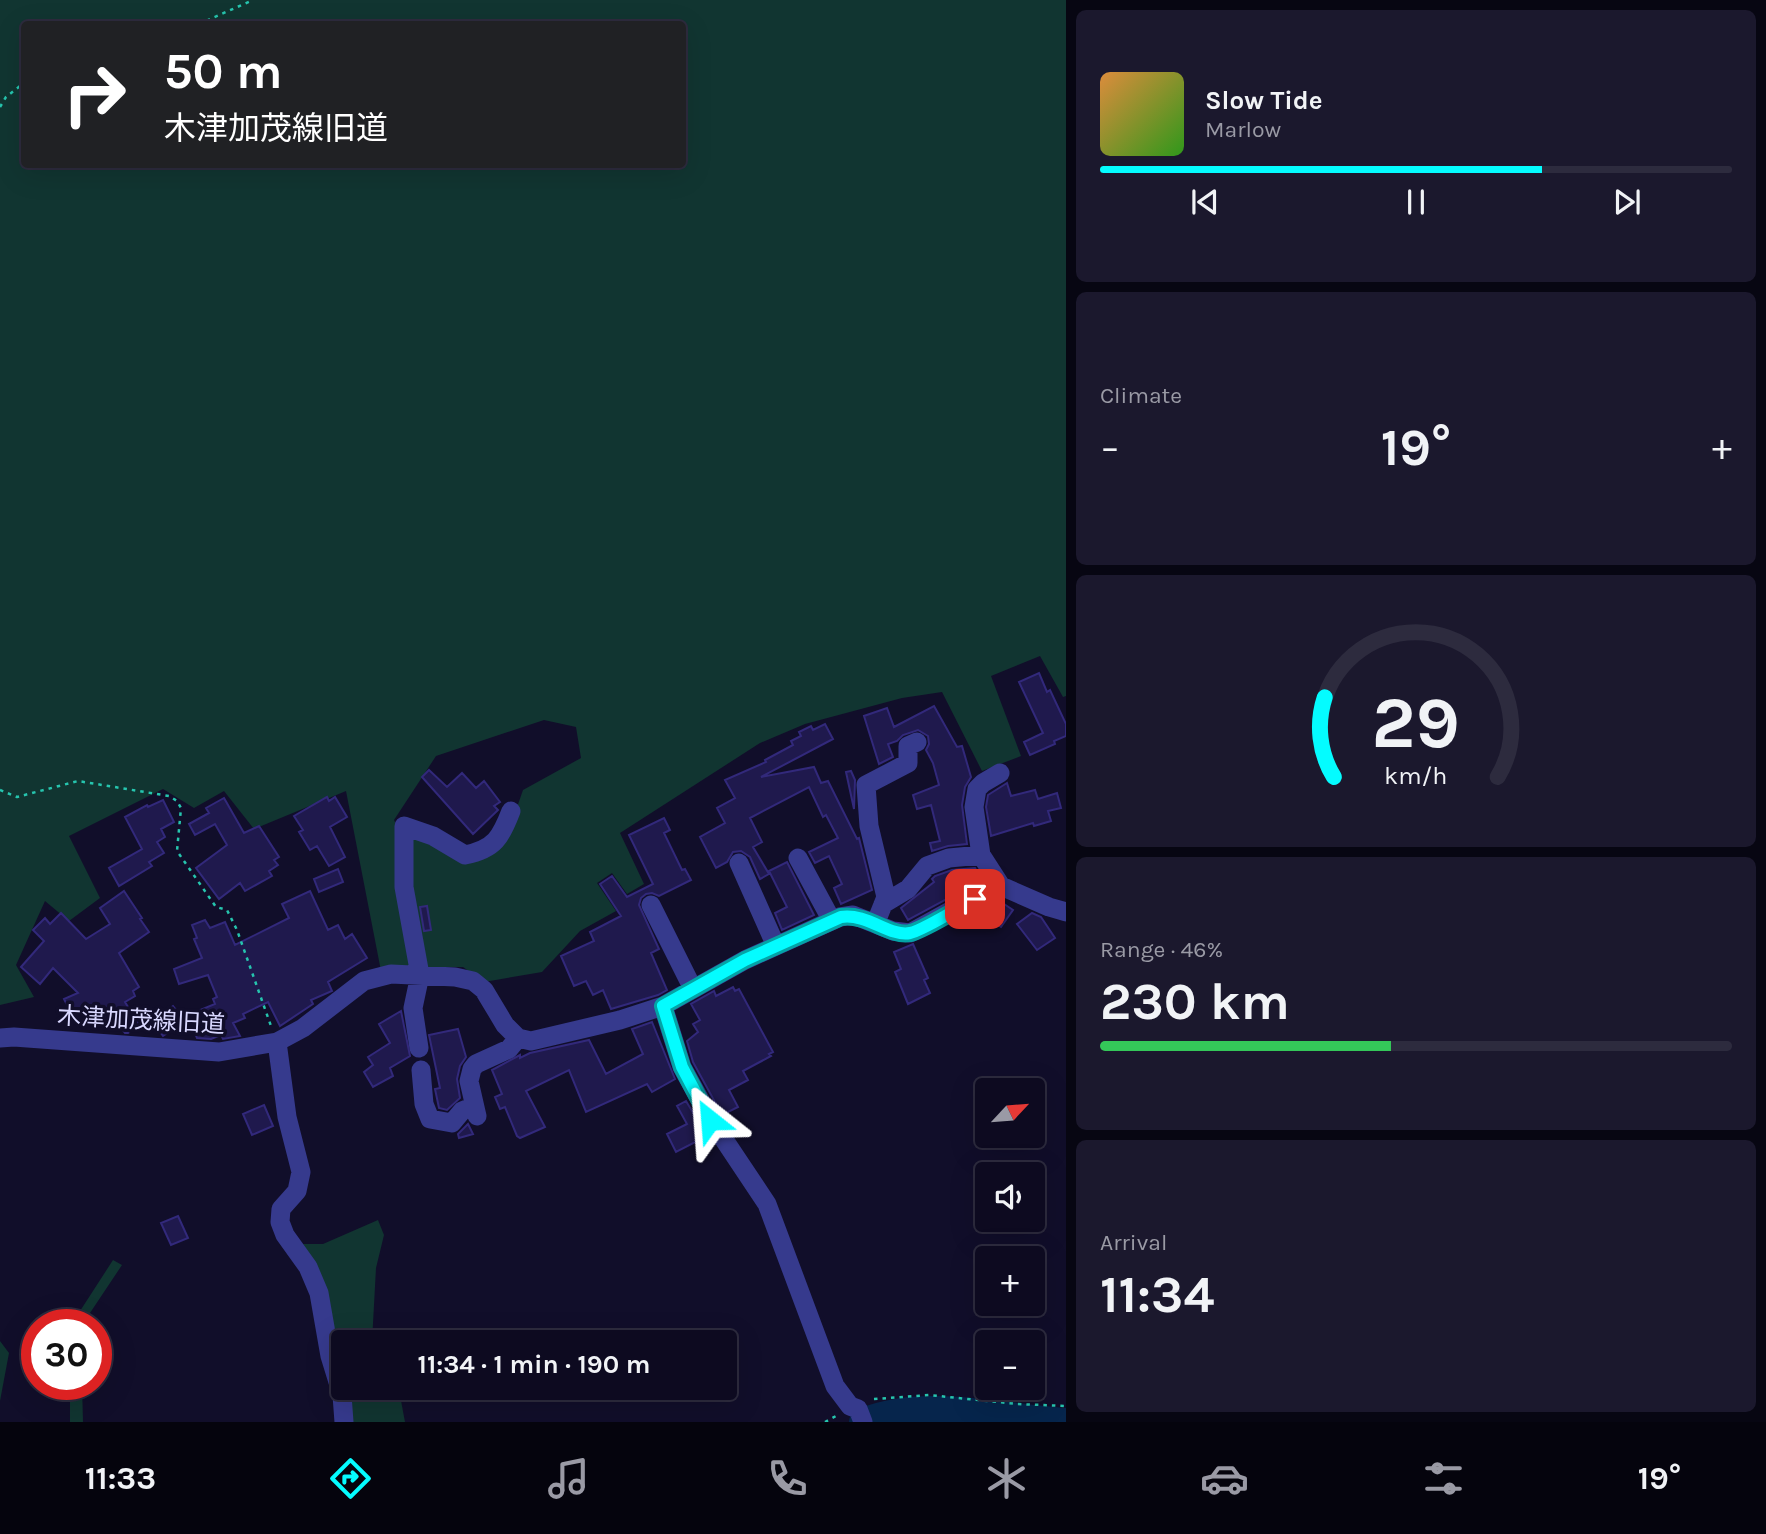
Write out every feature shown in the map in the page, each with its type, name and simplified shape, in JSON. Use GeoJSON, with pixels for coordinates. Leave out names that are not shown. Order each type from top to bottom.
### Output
{"type":"FeatureCollection","features":[{"type":"Feature","properties":{"kind":"street"},"geometry":{"type":"LineString","coordinates":[[880,913],[886,897],[869,826],[866,785],[908,763],[908,746],[917,742]]}},
{"type":"Feature","properties":{"kind":"street"},"geometry":{"type":"LineString","coordinates":[[1000,773],[977,789],[974,807],[981,855],[1001,886],[1066,912]]}},
{"type":"Feature","properties":{"kind":"street"},"geometry":{"type":"LineString","coordinates":[[419,1048],[413,1008],[420,975],[404,887],[404,826],[433,836],[465,855],[479,852],[501,837],[511,811]]}},
{"type":"Feature","properties":{"kind":"street"},"geometry":{"type":"LineString","coordinates":[[421,1070],[424,1104],[430,1119],[452,1123],[462,1111],[476,1111],[469,1081],[472,1069],[509,1049],[518,1038],[531,1041],[551,1037],[663,1006],[745,960],[832,921],[853,915],[880,913],[908,889],[927,866],[949,858],[981,855]]}},
{"type":"Feature","properties":{"kind":"street"},"geometry":{"type":"LineString","coordinates":[[799,858],[832,921]]}},
{"type":"Feature","properties":{"kind":"street"},"geometry":{"type":"LineString","coordinates":[[739,863],[776,946]]}},
{"type":"Feature","properties":{"kind":"street"},"geometry":{"type":"LineString","coordinates":[[880,913],[893,931],[911,933],[990,889],[1001,886]]}},
{"type":"Feature","properties":{"kind":"street"},"geometry":{"type":"LineString","coordinates":[[651,905],[693,989]]}},
{"type":"Feature","properties":{"kind":"street","name":"木津加茂線旧道"},"geometry":{"type":"LineString","coordinates":[[0,1038],[219,1052],[277,1042],[310,1023],[363,981],[391,974],[455,976],[473,981],[484,990],[505,1025],[518,1038]]}},
{"type":"Feature","properties":{"kind":"street"},"geometry":{"type":"LineString","coordinates":[[663,1006],[682,1067],[710,1120],[767,1205],[835,1386],[857,1412]]}},
{"type":"Feature","properties":{"kind":"street"},"geometry":{"type":"LineString","coordinates":[[277,1042],[286,1116],[301,1172],[297,1191],[281,1209],[280,1222],[285,1235],[308,1267],[319,1293],[330,1356],[342,1395],[344,1422]]}},
{"type":"Feature","properties":{"kind":"path"},"geometry":{"type":"LineString","coordinates":[[205,21],[253,0]]}},
{"type":"Feature","properties":{"kind":"path"},"geometry":{"type":"LineString","coordinates":[[0,107],[6,97],[21,85]]}},
{"type":"Feature","properties":{"kind":"path"},"geometry":{"type":"LineString","coordinates":[[0,790],[17,797],[78,781],[169,796],[177,801],[181,808],[177,851],[216,907],[227,910],[237,930],[277,1042]]}},
{"type":"Feature","properties":{"kind":"path"},"geometry":{"type":"LineString","coordinates":[[857,1412],[874,1399],[929,1395],[1066,1406]]}},
{"type":"Feature","properties":{"kind":"green space"},"geometry":{"type":"Polygon","coordinates":[[[0,0],[1066,0],[1066,696],[1063,697],[1040,656],[991,676],[1021,756],[982,771],[942,692],[902,698],[805,724],[760,743],[620,833],[644,884],[627,894],[612,873],[597,883],[616,911],[580,931],[542,972],[484,982],[463,967],[399,967],[381,971],[346,791],[254,829],[224,791],[194,808],[163,789],[69,836],[100,898],[69,921],[45,901],[16,965],[34,997],[0,1005],[0,0]],[[544,720],[436,756],[394,820],[399,830],[462,858],[506,839],[523,790],[581,758],[576,727],[544,720]]]}},
{"type":"Feature","properties":{"kind":"green space"},"geometry":{"type":"Polygon","coordinates":[[[378,1220],[384,1235],[376,1268],[373,1330],[331,1330],[331,1361],[294,1244],[323,1244],[378,1220]]]}},
{"type":"Feature","properties":{"kind":"green space"},"geometry":{"type":"Polygon","coordinates":[[[113,1260],[122,1265],[93,1309],[81,1309],[113,1260]]]}},
{"type":"Feature","properties":{"kind":"green space"},"geometry":{"type":"Polygon","coordinates":[[[0,1341],[9,1353],[0,1401],[0,1341]]]}},
{"type":"Feature","properties":{"kind":"green space"},"geometry":{"type":"Polygon","coordinates":[[[70,1400],[82,1400],[83,1422],[70,1422],[70,1400]]]}},
{"type":"Feature","properties":{"kind":"green space"},"geometry":{"type":"Polygon","coordinates":[[[344,1400],[401,1400],[405,1422],[347,1422],[344,1400]]]}},
{"type":"Feature","properties":{"kind":"building"},"geometry":{"type":"Polygon","coordinates":[[[1039,673],[1066,724],[1066,736],[1030,755],[1024,742],[1043,733],[1019,682],[1039,673]]]}},
{"type":"Feature","properties":{"kind":"building"},"geometry":{"type":"Polygon","coordinates":[[[934,706],[957,747],[962,746],[971,777],[965,787],[962,805],[967,844],[932,851],[930,843],[940,841],[931,805],[917,809],[913,795],[939,785],[926,750],[929,744],[928,736],[918,730],[903,735],[888,744],[893,757],[879,764],[864,716],[887,708],[894,727],[934,706]]]}},
{"type":"Feature","properties":{"kind":"building"},"geometry":{"type":"Polygon","coordinates":[[[825,724],[833,739],[761,777],[814,767],[821,783],[828,781],[857,839],[859,838],[872,890],[841,904],[834,888],[842,884],[829,856],[815,863],[809,852],[838,838],[826,815],[823,817],[809,787],[750,818],[762,842],[753,847],[769,874],[760,879],[750,857],[741,851],[733,852],[727,862],[716,868],[700,837],[725,823],[717,808],[735,798],[725,780],[766,762],[765,760],[793,745],[791,741],[801,736],[799,732],[811,726],[813,730],[825,724]]]}},
{"type":"Feature","properties":{"kind":"building"},"geometry":{"type":"Polygon","coordinates":[[[429,770],[447,787],[462,773],[476,788],[484,781],[500,802],[494,806],[498,810],[473,834],[422,777],[429,770]]]}},
{"type":"Feature","properties":{"kind":"building"},"geometry":{"type":"Polygon","coordinates":[[[851,771],[855,780],[854,809],[846,772],[851,771]]]}},
{"type":"Feature","properties":{"kind":"building"},"geometry":{"type":"Polygon","coordinates":[[[1007,783],[1011,796],[1035,790],[1038,799],[1057,793],[1061,808],[1048,811],[1051,821],[1034,826],[1033,823],[991,836],[986,807],[988,795],[1007,783]]]}},
{"type":"Feature","properties":{"kind":"building"},"geometry":{"type":"Polygon","coordinates":[[[327,797],[329,801],[335,797],[347,817],[330,827],[345,857],[329,866],[317,846],[310,850],[299,832],[303,830],[294,816],[327,797]]]}},
{"type":"Feature","properties":{"kind":"building"},"geometry":{"type":"Polygon","coordinates":[[[224,798],[244,833],[259,826],[279,857],[274,860],[278,865],[269,871],[272,876],[245,891],[240,883],[219,899],[196,868],[227,845],[215,824],[195,835],[189,824],[209,813],[206,808],[224,798]]]}},
{"type":"Feature","properties":{"kind":"building"},"geometry":{"type":"Polygon","coordinates":[[[163,800],[174,822],[161,829],[165,837],[157,842],[164,853],[149,862],[152,866],[119,886],[109,868],[142,849],[125,817],[163,800]]]}},
{"type":"Feature","properties":{"kind":"building"},"geometry":{"type":"Polygon","coordinates":[[[664,818],[670,830],[664,833],[682,870],[685,869],[691,880],[659,896],[646,894],[639,905],[659,949],[651,953],[667,990],[611,1009],[603,990],[593,995],[586,981],[574,986],[561,956],[594,941],[590,932],[621,916],[600,884],[612,876],[627,897],[653,884],[629,835],[664,818]]]}},
{"type":"Feature","properties":{"kind":"building"},"geometry":{"type":"Polygon","coordinates":[[[787,862],[814,915],[782,930],[775,913],[787,907],[769,871],[787,862]]]}},
{"type":"Feature","properties":{"kind":"building"},"geometry":{"type":"Polygon","coordinates":[[[975,868],[980,877],[971,886],[908,920],[901,908],[934,882],[932,879],[935,876],[952,870],[975,868]]]}},
{"type":"Feature","properties":{"kind":"building"},"geometry":{"type":"Polygon","coordinates":[[[338,869],[343,882],[319,892],[314,879],[338,869]]]}},
{"type":"Feature","properties":{"kind":"building"},"geometry":{"type":"Polygon","coordinates":[[[124,891],[149,932],[119,953],[139,987],[133,991],[135,996],[125,1002],[139,1025],[128,1033],[125,1033],[113,1017],[104,1023],[93,1005],[72,1015],[64,999],[78,993],[53,968],[40,984],[21,967],[44,941],[33,930],[45,918],[50,924],[61,913],[86,939],[110,924],[100,908],[124,891]]]}},
{"type":"Feature","properties":{"kind":"building"},"geometry":{"type":"Polygon","coordinates":[[[310,891],[328,930],[338,925],[345,939],[352,934],[367,958],[328,982],[332,991],[311,1000],[313,1004],[280,1026],[268,1002],[243,1014],[245,1018],[233,1023],[240,1036],[223,1039],[221,1035],[211,1039],[197,1038],[188,1015],[215,1004],[213,999],[217,997],[208,975],[179,984],[174,969],[202,958],[194,939],[197,938],[192,925],[205,920],[210,928],[225,922],[235,945],[289,918],[282,904],[310,891]]]}},
{"type":"Feature","properties":{"kind":"building"},"geometry":{"type":"Polygon","coordinates":[[[995,900],[1013,910],[1001,927],[984,916],[995,900]]]}},
{"type":"Feature","properties":{"kind":"building"},"geometry":{"type":"Polygon","coordinates":[[[427,906],[431,930],[424,931],[420,907],[427,906]]]}},
{"type":"Feature","properties":{"kind":"building"},"geometry":{"type":"Polygon","coordinates":[[[1032,913],[1041,917],[1055,938],[1037,950],[1017,924],[1032,913]]]}},
{"type":"Feature","properties":{"kind":"building"},"geometry":{"type":"Polygon","coordinates":[[[913,944],[928,978],[924,980],[930,993],[908,1004],[895,972],[901,969],[894,952],[913,944]]]}},
{"type":"Feature","properties":{"kind":"building"},"geometry":{"type":"Polygon","coordinates":[[[733,987],[735,991],[739,989],[773,1052],[769,1054],[771,1056],[743,1071],[748,1080],[729,1090],[738,1107],[722,1115],[693,1062],[687,1041],[698,1032],[693,1024],[700,1020],[691,1004],[714,991],[716,996],[733,987]]]}},
{"type":"Feature","properties":{"kind":"building"},"geometry":{"type":"Polygon","coordinates":[[[173,1006],[185,1021],[163,1036],[152,1021],[173,1006]]]}},
{"type":"Feature","properties":{"kind":"building"},"geometry":{"type":"Polygon","coordinates":[[[401,1011],[410,1056],[390,1068],[393,1076],[373,1087],[364,1072],[373,1065],[368,1057],[390,1043],[379,1024],[401,1011]]]}},
{"type":"Feature","properties":{"kind":"building"},"geometry":{"type":"Polygon","coordinates":[[[652,1022],[675,1079],[652,1092],[647,1084],[586,1112],[569,1070],[526,1091],[545,1127],[520,1138],[517,1136],[505,1107],[500,1109],[495,1097],[502,1094],[492,1070],[520,1055],[520,1058],[530,1053],[589,1040],[606,1074],[643,1054],[632,1029],[652,1022]]]}},
{"type":"Feature","properties":{"kind":"building"},"geometry":{"type":"Polygon","coordinates":[[[458,1029],[466,1057],[460,1066],[457,1079],[460,1098],[447,1110],[439,1108],[435,1089],[440,1088],[429,1035],[458,1029]]]}},
{"type":"Feature","properties":{"kind":"building"},"geometry":{"type":"Polygon","coordinates":[[[686,1101],[707,1136],[676,1152],[667,1134],[687,1124],[677,1106],[686,1101]]]}},
{"type":"Feature","properties":{"kind":"building"},"geometry":{"type":"Polygon","coordinates":[[[264,1105],[273,1126],[252,1135],[243,1114],[264,1105]]]}},
{"type":"Feature","properties":{"kind":"building"},"geometry":{"type":"Polygon","coordinates":[[[468,1124],[473,1134],[459,1138],[458,1134],[468,1124]]]}},
{"type":"Feature","properties":{"kind":"building"},"geometry":{"type":"Polygon","coordinates":[[[178,1216],[188,1238],[171,1245],[161,1223],[178,1216]]]}},
{"type":"Feature","properties":{"kind":"waterway"},"geometry":{"type":"LineString","coordinates":[[863,1422],[886,1415],[937,1410],[1066,1422]]}},
{"type":"Feature","properties":{"kind":"route"},"geometry":{"type":"LineString","coordinates":[[710,1120],[682,1067],[663,1006],[745,960],[841,917],[853,915],[893,931],[911,933],[975,899]]}}]}
